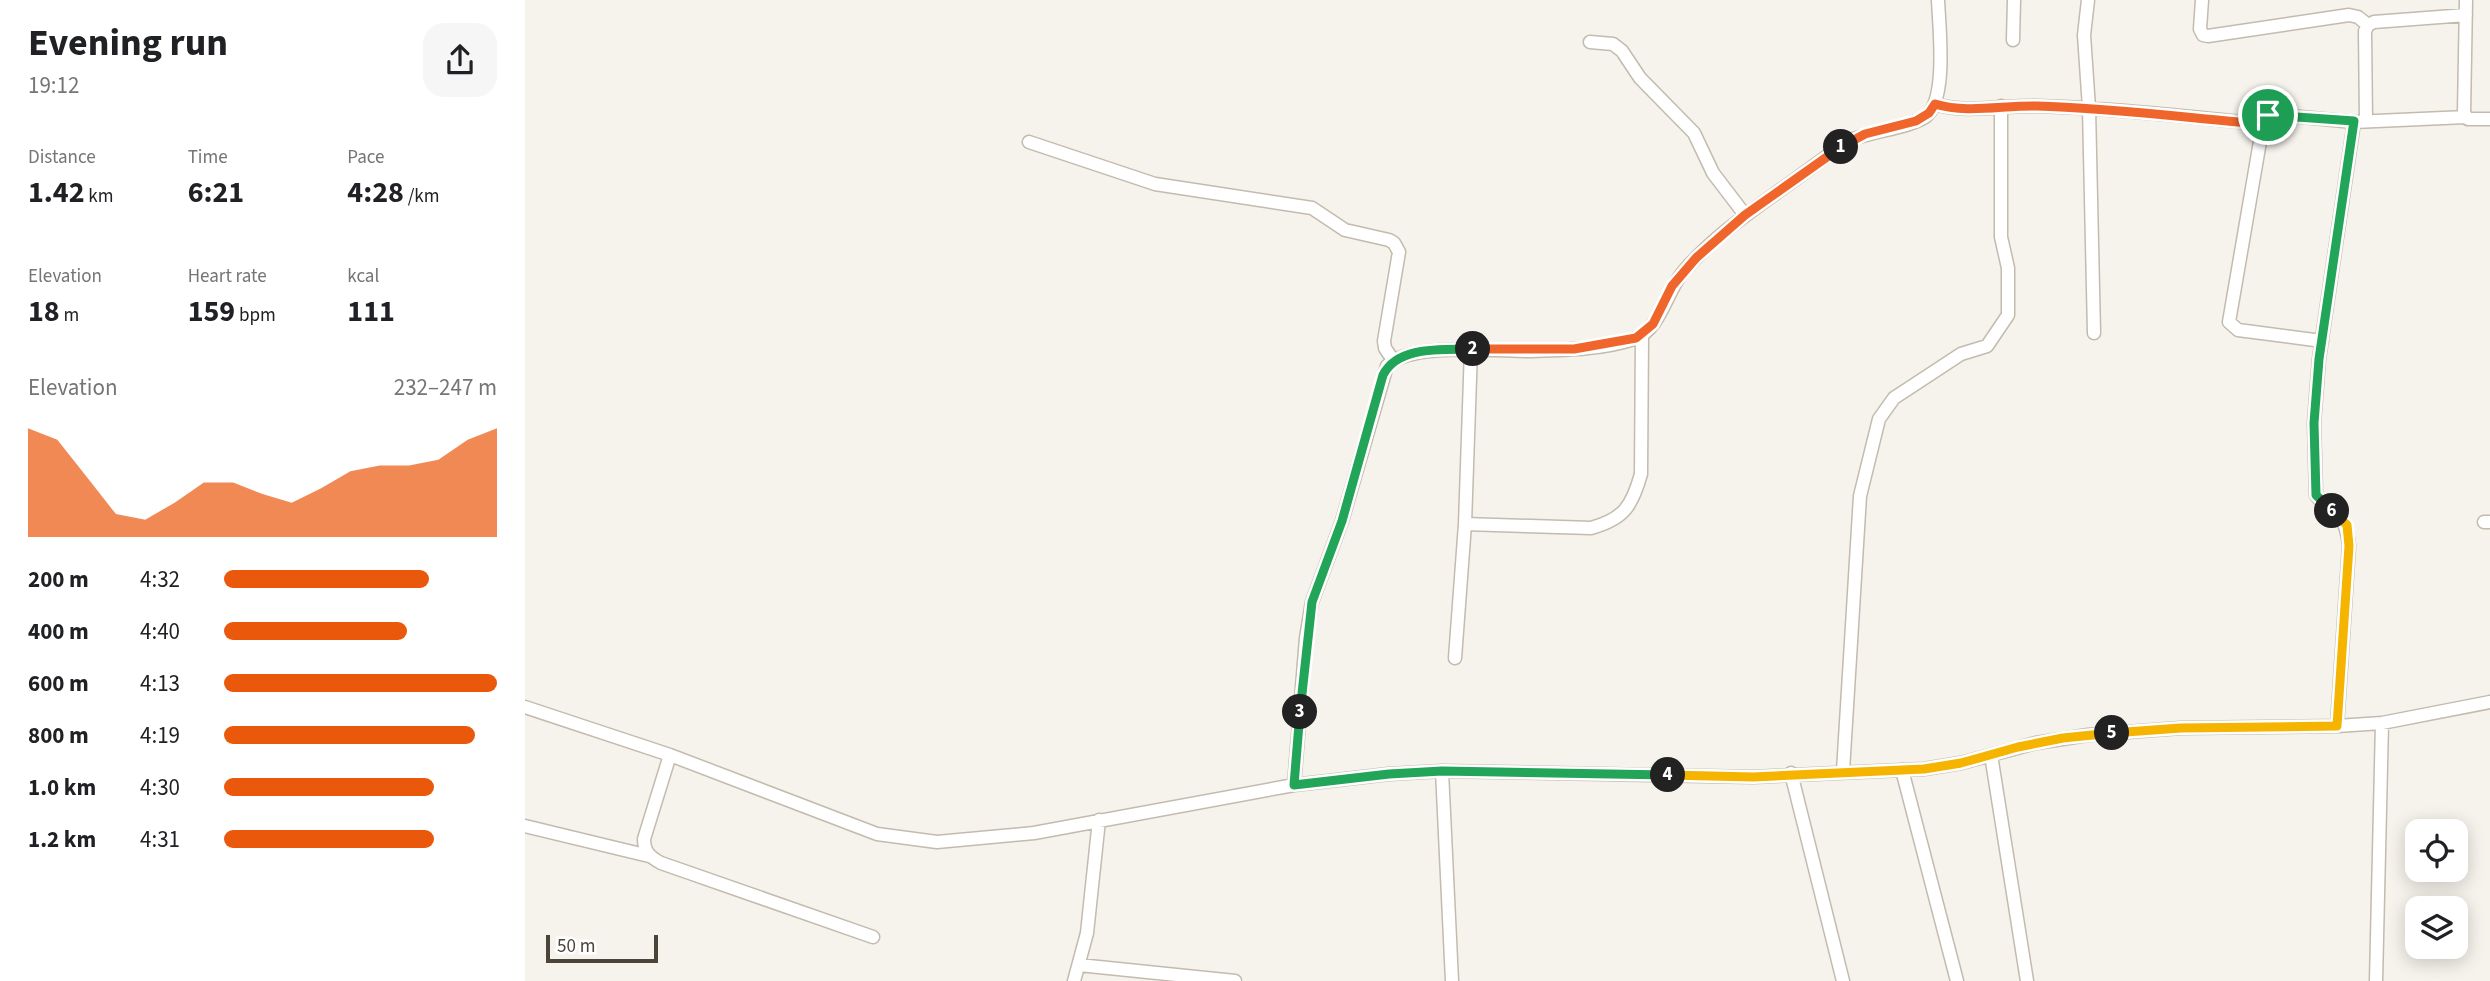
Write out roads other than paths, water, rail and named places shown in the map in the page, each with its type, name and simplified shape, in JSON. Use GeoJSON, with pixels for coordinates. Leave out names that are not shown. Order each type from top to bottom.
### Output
{"type":"FeatureCollection","features":[{"type":"Feature","properties":{"kind":"street"},"geometry":{"type":"LineString","coordinates":[[1294,785],[1306,638],[1312,602],[1342,521],[1383,375],[1393,360],[1413,353],[1471,349],[1574,349],[1619,342],[1642,334],[1653,324],[1682,272],[1745,215],[1851,140],[1916,121],[1929,113],[1935,104],[1939,85],[1938,0]]}},
{"type":"Feature","properties":{"kind":"street"},"geometry":{"type":"LineString","coordinates":[[2013,40],[2014,0]]}},
{"type":"Feature","properties":{"kind":"street"},"geometry":{"type":"LineString","coordinates":[[2088,0],[2084,35],[2089,108],[2094,333]]}},
{"type":"Feature","properties":{"kind":"street"},"geometry":{"type":"LineString","coordinates":[[2202,0],[2200,29],[2208,36],[2349,15],[2368,24]]}},
{"type":"Feature","properties":{"kind":"street"},"geometry":{"type":"LineString","coordinates":[[2466,0],[2463,110],[2466,117]]}},
{"type":"Feature","properties":{"kind":"street"},"geometry":{"type":"LineString","coordinates":[[2337,726],[2349,546],[2347,525],[2316,495],[2314,423],[2322,341],[2360,121],[2365,31],[2368,24],[2374,22],[2466,15]]}},
{"type":"Feature","properties":{"kind":"street"},"geometry":{"type":"LineString","coordinates":[[1590,42],[1613,44],[1622,51],[1640,78],[1694,133],[1713,173],[1745,215]]}},
{"type":"Feature","properties":{"kind":"street"},"geometry":{"type":"LineString","coordinates":[[1935,104],[1950,108],[2089,108],[2263,124]]}},
{"type":"Feature","properties":{"kind":"street"},"geometry":{"type":"LineString","coordinates":[[1843,771],[1860,496],[1879,419],[1894,398],[1961,354],[1987,346],[2008,314],[2008,268],[2001,237],[2001,106]]}},
{"type":"Feature","properties":{"kind":"street"},"geometry":{"type":"LineString","coordinates":[[2322,341],[2238,330],[2229,322],[2266,116],[2271,114],[2360,121],[2466,117],[2472,120],[2490,119]]}},
{"type":"Feature","properties":{"kind":"street"},"geometry":{"type":"LineString","coordinates":[[1030,142],[1155,184],[1312,208],[1345,230],[1389,240],[1399,253],[1384,341],[1393,360]]}},
{"type":"Feature","properties":{"kind":"street"},"geometry":{"type":"LineString","coordinates":[[1465,524],[1591,528],[1610,523],[1624,512],[1635,496],[1641,474],[1642,334]]}},
{"type":"Feature","properties":{"kind":"street"},"geometry":{"type":"LineString","coordinates":[[1455,658],[1465,524],[1471,349]]}},
{"type":"Feature","properties":{"kind":"street"},"geometry":{"type":"LineString","coordinates":[[525,707],[670,755],[877,834],[937,842],[1034,833],[1294,785],[1389,774],[1442,771],[1731,777],[1902,770],[1961,763],[2036,743],[2088,735],[2181,728],[2382,723],[2490,702]]}},
{"type":"Feature","properties":{"kind":"street"},"geometry":{"type":"LineString","coordinates":[[2376,981],[2382,723]]}},
{"type":"Feature","properties":{"kind":"street"},"geometry":{"type":"LineString","coordinates":[[649,856],[644,839],[670,755]]}},
{"type":"Feature","properties":{"kind":"street"},"geometry":{"type":"LineString","coordinates":[[1991,755],[2027,981]]}},
{"type":"Feature","properties":{"kind":"street"},"geometry":{"type":"LineString","coordinates":[[1902,770],[1957,981]]}},
{"type":"Feature","properties":{"kind":"street"},"geometry":{"type":"LineString","coordinates":[[1442,771],[1452,981]]}},
{"type":"Feature","properties":{"kind":"street"},"geometry":{"type":"LineString","coordinates":[[1791,774],[1843,981]]}},
{"type":"Feature","properties":{"kind":"street"},"geometry":{"type":"LineString","coordinates":[[1074,981],[1087,933],[1099,820]]}},
{"type":"Feature","properties":{"kind":"street"},"geometry":{"type":"LineString","coordinates":[[525,827],[649,856],[661,863],[873,937]]}},
{"type":"Feature","properties":{"kind":"street"},"geometry":{"type":"LineString","coordinates":[[1079,965],[1235,981]]}}]}
